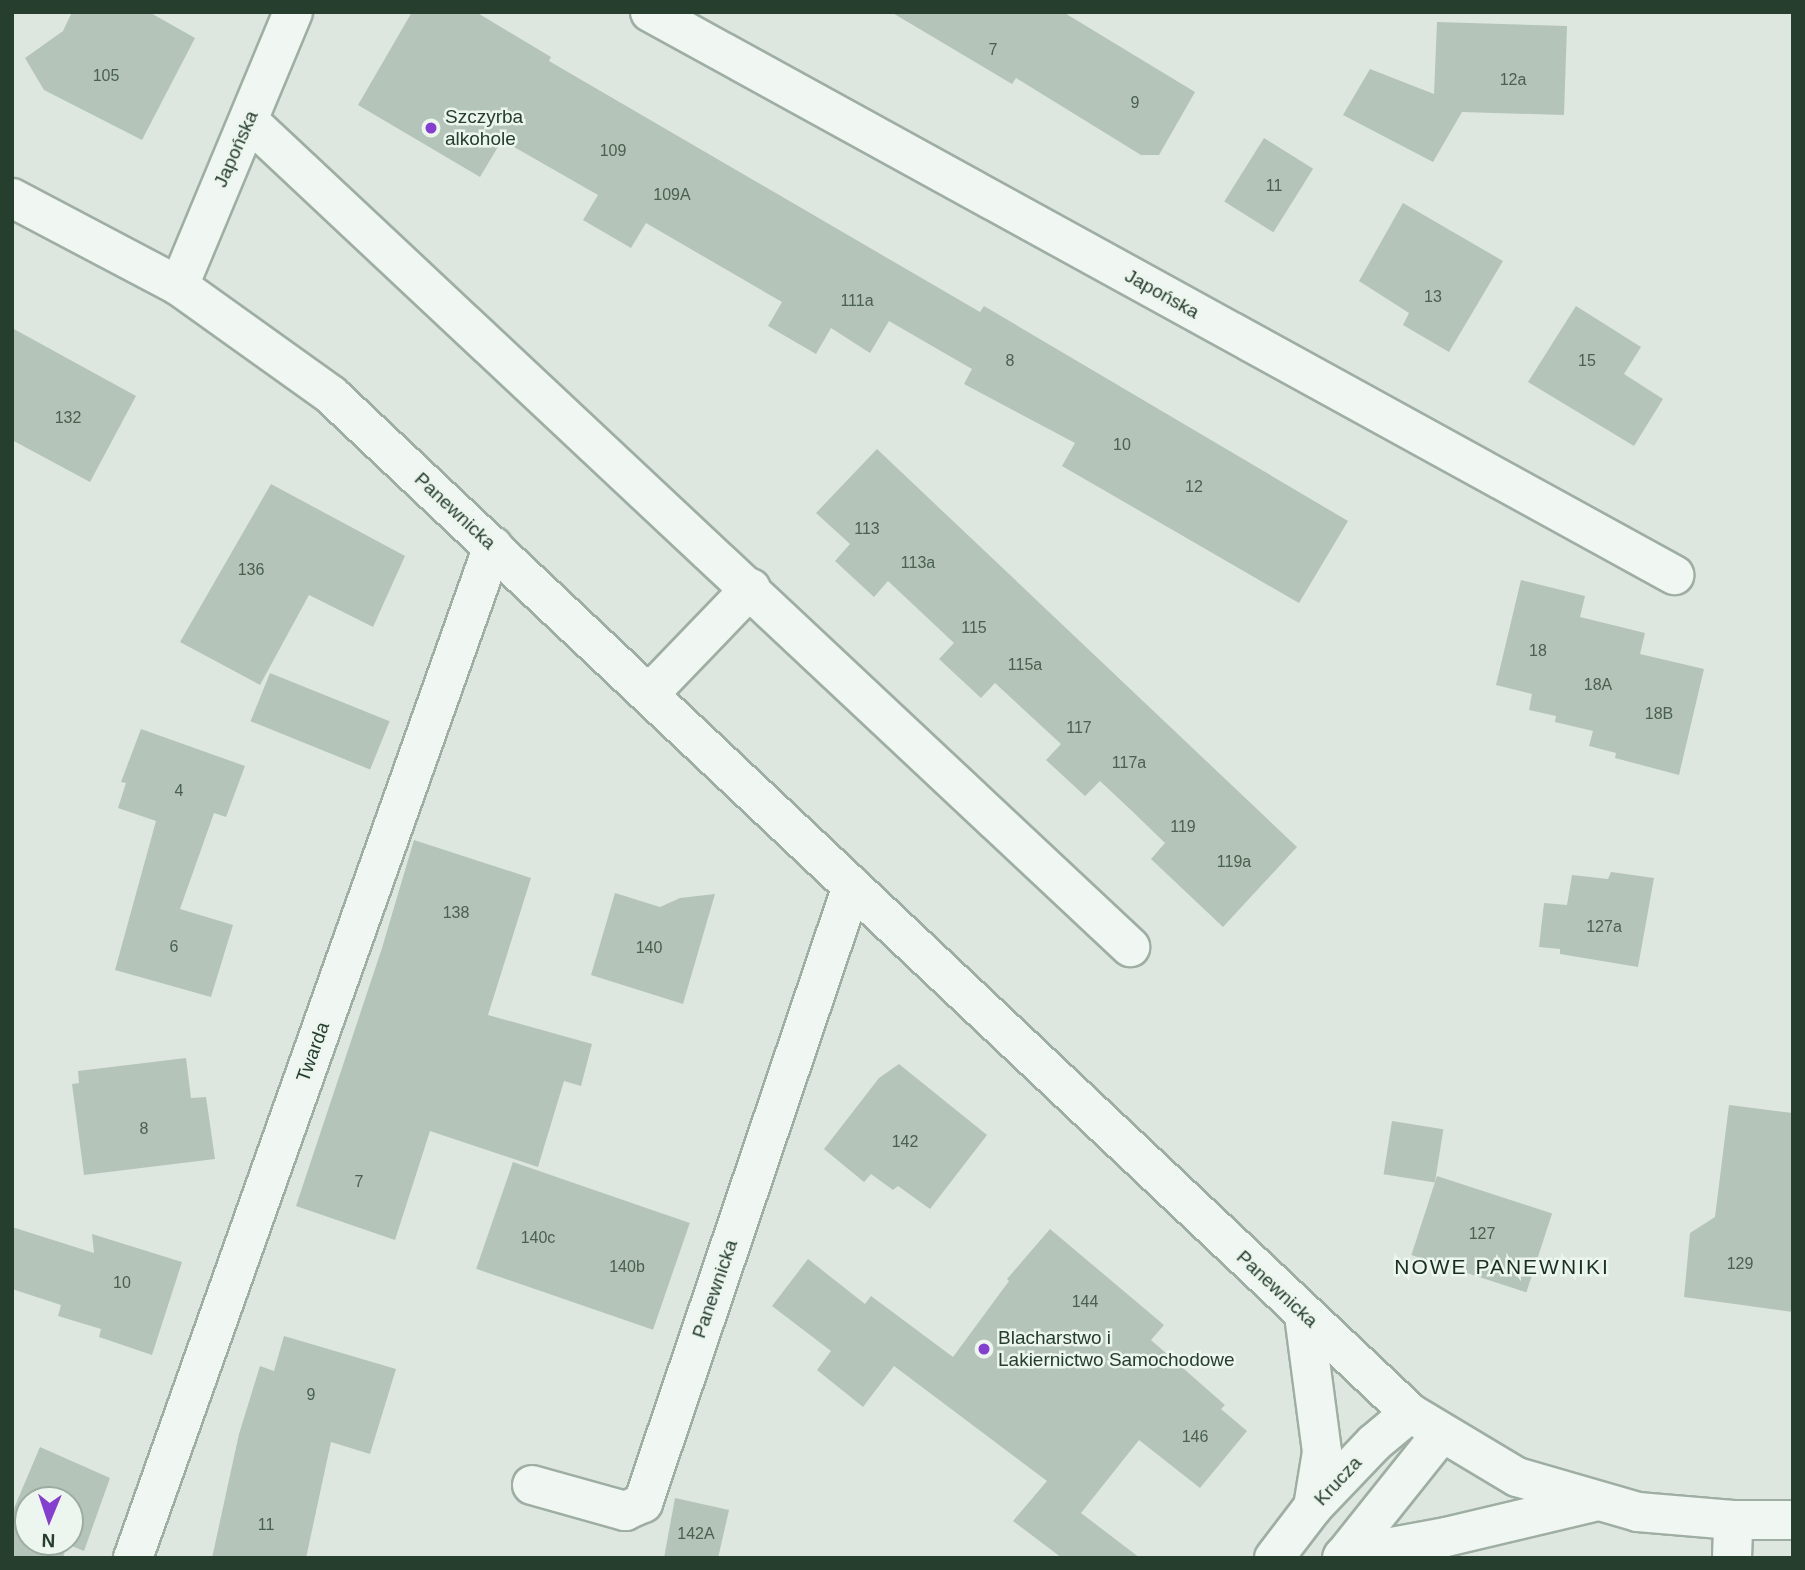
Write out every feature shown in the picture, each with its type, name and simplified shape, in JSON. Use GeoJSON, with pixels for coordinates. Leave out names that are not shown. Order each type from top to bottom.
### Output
{"type":"FeatureCollection","features":[{"type":"Feature","properties":{"kind":"street","name":"Japońska"},"geometry":{"type":"LineString","coordinates":[[179,286],[293,12]]}},
{"type":"Feature","properties":{"kind":"street","name":"Japońska"},"geometry":{"type":"LineString","coordinates":[[650,12],[1674,575]]}},
{"type":"Feature","properties":{"kind":"street"},"geometry":{"type":"LineString","coordinates":[[249,121],[751,588],[1130,947]]}},
{"type":"Feature","properties":{"kind":"street","name":"Panewnicka"},"geometry":{"type":"LineString","coordinates":[[12,198],[179,286],[331,395],[1304,1315],[1426,1423],[1517,1477],[1638,1512],[1733,1520],[1793,1520]]}},
{"type":"Feature","properties":{"kind":"street","name":"Twarda"},"geometry":{"type":"LineString","coordinates":[[133,1558],[493,546]]}},
{"type":"Feature","properties":{"kind":"street"},"geometry":{"type":"LineString","coordinates":[[649,694],[751,588]]}},
{"type":"Feature","properties":{"kind":"street","name":"Panewnicka"},"geometry":{"type":"LineString","coordinates":[[532,1485],[625,1511],[643,1503],[852,886]]}},
{"type":"Feature","properties":{"kind":"street"},"geometry":{"type":"LineString","coordinates":[[1304,1315],[1320,1416],[1322,1452],[1313,1507]]}},
{"type":"Feature","properties":{"kind":"street"},"geometry":{"type":"LineString","coordinates":[[1342,1557],[1426,1423]]}},
{"type":"Feature","properties":{"kind":"street","name":"Krucza"},"geometry":{"type":"LineString","coordinates":[[1274,1558],[1313,1507],[1374,1443],[1426,1423]]}},
{"type":"Feature","properties":{"kind":"street"},"geometry":{"type":"LineString","coordinates":[[1342,1557],[1446,1538],[1601,1501]]}},
{"type":"Feature","properties":{"kind":"street"},"geometry":{"type":"LineString","coordinates":[[1732,1558],[1733,1520]]}},
{"type":"Feature","properties":{"kind":"building"},"geometry":{"type":"Polygon","coordinates":[[[72,12],[149,12],[195,38],[142,140],[44,90],[25,58],[63,31],[72,12]]]}},
{"type":"Feature","properties":{"kind":"building"},"geometry":{"type":"Polygon","coordinates":[[[412,12],[476,12],[551,57],[549,61],[980,312],[984,306],[1348,521],[1299,603],[1062,466],[1075,443],[964,384],[972,369],[889,321],[870,353],[831,328],[816,354],[768,326],[782,302],[646,223],[631,248],[583,220],[598,195],[502,140],[480,177],[358,105],[412,12]]]}},
{"type":"Feature","properties":{"kind":"building"},"geometry":{"type":"Polygon","coordinates":[[[891,12],[1063,12],[1195,92],[1159,155],[1141,155],[1016,78],[1012,84],[891,12]]]}},
{"type":"Feature","properties":{"kind":"building"},"geometry":{"type":"Polygon","coordinates":[[[1437,22],[1567,26],[1564,115],[1462,112],[1433,162],[1343,115],[1370,69],[1434,94],[1437,22]]]}},
{"type":"Feature","properties":{"kind":"building"},"geometry":{"type":"Polygon","coordinates":[[[1264,138],[1313,169],[1273,232],[1224,202],[1264,138]]]}},
{"type":"Feature","properties":{"kind":"building"},"geometry":{"type":"Polygon","coordinates":[[[1403,203],[1503,261],[1449,352],[1403,325],[1409,313],[1359,281],[1403,203]]]}},
{"type":"Feature","properties":{"kind":"building"},"geometry":{"type":"Polygon","coordinates":[[[1576,306],[1641,347],[1624,374],[1663,399],[1634,446],[1528,382],[1576,306]]]}},
{"type":"Feature","properties":{"kind":"building"},"geometry":{"type":"Polygon","coordinates":[[[12,328],[136,396],[90,482],[12,440],[12,328]]]}},
{"type":"Feature","properties":{"kind":"building"},"geometry":{"type":"Polygon","coordinates":[[[877,449],[1297,847],[1223,927],[1151,859],[1165,843],[1132,811],[1100,781],[1085,796],[1046,760],[1061,744],[995,683],[981,698],[939,659],[954,643],[888,581],[874,597],[835,561],[850,544],[816,513],[877,449]]]}},
{"type":"Feature","properties":{"kind":"building"},"geometry":{"type":"Polygon","coordinates":[[[271,484],[405,556],[373,627],[309,595],[260,685],[180,642],[271,484]]]}},
{"type":"Feature","properties":{"kind":"building"},"geometry":{"type":"Polygon","coordinates":[[[1521,580],[1585,596],[1580,617],[1645,633],[1640,654],[1704,669],[1679,775],[1615,758],[1616,753],[1589,746],[1593,731],[1555,722],[1556,716],[1529,710],[1532,694],[1496,685],[1521,580]]]}},
{"type":"Feature","properties":{"kind":"building"},"geometry":{"type":"Polygon","coordinates":[[[270,673],[390,721],[370,770],[251,721],[270,673]]]}},
{"type":"Feature","properties":{"kind":"building"},"geometry":{"type":"Polygon","coordinates":[[[141,729],[245,766],[226,817],[214,813],[180,909],[233,925],[211,997],[115,970],[156,821],[118,808],[126,783],[121,782],[141,729]]]}},
{"type":"Feature","properties":{"kind":"building"},"geometry":{"type":"Polygon","coordinates":[[[414,840],[531,878],[488,1015],[592,1044],[581,1086],[564,1081],[538,1167],[430,1131],[395,1240],[296,1206],[382,948],[414,840]]]}},
{"type":"Feature","properties":{"kind":"building"},"geometry":{"type":"Polygon","coordinates":[[[1611,872],[1654,878],[1638,967],[1560,954],[1560,949],[1539,947],[1544,903],[1567,905],[1572,875],[1608,879],[1611,872]]]}},
{"type":"Feature","properties":{"kind":"building"},"geometry":{"type":"Polygon","coordinates":[[[615,893],[660,907],[680,898],[715,894],[683,1004],[591,975],[615,893]]]}},
{"type":"Feature","properties":{"kind":"building"},"geometry":{"type":"Polygon","coordinates":[[[186,1058],[191,1098],[206,1097],[215,1159],[84,1175],[72,1084],[79,1083],[78,1071],[186,1058]]]}},
{"type":"Feature","properties":{"kind":"building"},"geometry":{"type":"Polygon","coordinates":[[[899,1064],[987,1135],[930,1209],[898,1186],[893,1190],[871,1174],[864,1182],[824,1149],[879,1078],[899,1064]]]}},
{"type":"Feature","properties":{"kind":"building"},"geometry":{"type":"Polygon","coordinates":[[[1729,1105],[1793,1113],[1793,1312],[1684,1297],[1690,1233],[1715,1217],[1729,1105]]]}},
{"type":"Feature","properties":{"kind":"building"},"geometry":{"type":"Polygon","coordinates":[[[1392,1121],[1443,1129],[1435,1182],[1384,1174],[1392,1121]]]}},
{"type":"Feature","properties":{"kind":"building"},"geometry":{"type":"Polygon","coordinates":[[[513,1162],[690,1223],[653,1330],[476,1269],[513,1162]]]}},
{"type":"Feature","properties":{"kind":"building"},"geometry":{"type":"Polygon","coordinates":[[[1437,1176],[1552,1213],[1526,1292],[1411,1255],[1437,1176]]]}},
{"type":"Feature","properties":{"kind":"building"},"geometry":{"type":"Polygon","coordinates":[[[12,1227],[94,1253],[92,1234],[182,1262],[152,1355],[99,1337],[101,1329],[58,1316],[61,1305],[12,1289],[12,1227]]]}},
{"type":"Feature","properties":{"kind":"building"},"geometry":{"type":"Polygon","coordinates":[[[1050,1229],[1164,1325],[1151,1340],[1225,1405],[1221,1409],[1247,1431],[1200,1488],[1139,1440],[1081,1513],[1140,1558],[1062,1558],[1013,1521],[1047,1481],[894,1366],[863,1407],[817,1370],[831,1351],[772,1306],[808,1259],[865,1304],[871,1296],[953,1357],[1009,1281],[1007,1279],[1050,1229]]]}},
{"type":"Feature","properties":{"kind":"building"},"geometry":{"type":"Polygon","coordinates":[[[284,1336],[396,1369],[370,1454],[331,1442],[306,1558],[212,1558],[239,1434],[260,1366],[274,1371],[284,1336]]]}},
{"type":"Feature","properties":{"kind":"building"},"geometry":{"type":"Polygon","coordinates":[[[40,1447],[110,1478],[84,1551],[84,1486],[23,1486],[40,1447]]]}},
{"type":"Feature","properties":{"kind":"building"},"geometry":{"type":"Polygon","coordinates":[[[675,1498],[729,1510],[718,1558],[664,1558],[675,1498]]]}},
{"type":"Feature","properties":{"kind":"building"},"geometry":{"type":"Polygon","coordinates":[[[14,1508],[14,1556],[64,1556],[63,1558],[12,1558],[14,1508]]]}},
{"type":"Feature","properties":{"kind":"place","name":"Szczyrba alkohole"},"geometry":{"type":"Point","coordinates":[431,128]}},
{"type":"Feature","properties":{"kind":"place","name":"Blacharstwo i Lakiernictwo Samochodowe"},"geometry":{"type":"Point","coordinates":[984,1349]}},
{"type":"Feature","properties":{"kind":"district","name":"NOWE PANEWNIKI"},"geometry":{"type":"Point","coordinates":[1502,1267]}}]}
